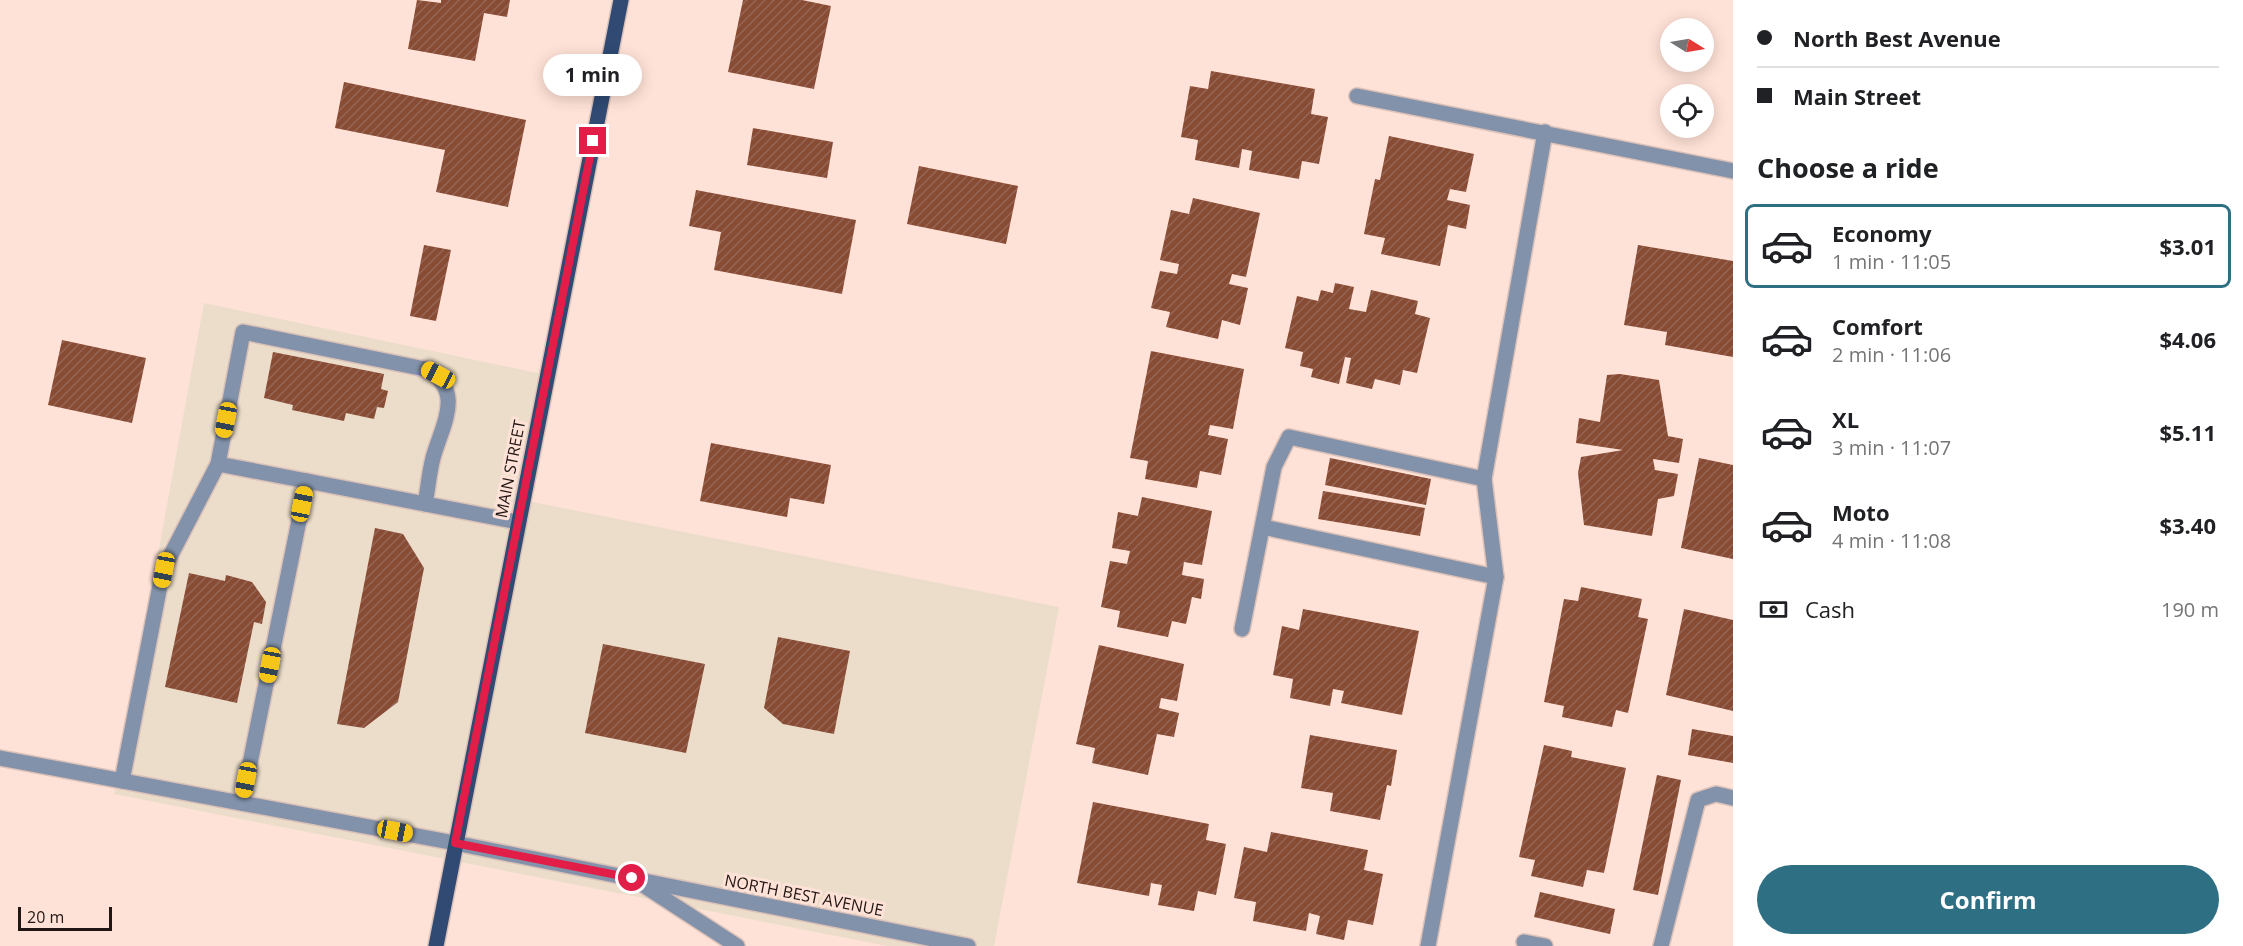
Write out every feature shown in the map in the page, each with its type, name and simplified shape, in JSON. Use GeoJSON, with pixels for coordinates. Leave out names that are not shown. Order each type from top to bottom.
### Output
{"type":"FeatureCollection","features":[{"type":"Feature","properties":{"kind":"main road","name":"MAIN STREET"},"geometry":{"type":"LineString","coordinates":[[436,946],[621,0]]}},
{"type":"Feature","properties":{"kind":"street"},"geometry":{"type":"LineString","coordinates":[[1357,96],[1733,171]]}},
{"type":"Feature","properties":{"kind":"street"},"geometry":{"type":"LineString","coordinates":[[1428,946],[1496,577],[1484,479],[1545,132]]}},
{"type":"Feature","properties":{"kind":"street"},"geometry":{"type":"LineString","coordinates":[[122,781],[164,570],[218,464],[243,332],[425,369],[438,375],[447,388],[449,405],[433,460],[425,504]]}},
{"type":"Feature","properties":{"kind":"street"},"geometry":{"type":"LineString","coordinates":[[1242,629],[1274,467],[1289,437],[1484,479]]}},
{"type":"Feature","properties":{"kind":"street"},"geometry":{"type":"LineString","coordinates":[[218,464],[518,522]]}},
{"type":"Feature","properties":{"kind":"street"},"geometry":{"type":"LineString","coordinates":[[242,803],[307,481]]}},
{"type":"Feature","properties":{"kind":"street"},"geometry":{"type":"LineString","coordinates":[[1263,527],[1496,577]]}},
{"type":"Feature","properties":{"kind":"street","name":"NORTH BEST AVENUE"},"geometry":{"type":"LineString","coordinates":[[0,758],[455,843],[968,946]]}},
{"type":"Feature","properties":{"kind":"street"},"geometry":{"type":"LineString","coordinates":[[1661,946],[1698,800],[1716,794],[1733,798]]}},
{"type":"Feature","properties":{"kind":"street","name":"NORTH BEST AVENUE"},"geometry":{"type":"LineString","coordinates":[[632,878],[737,946]]}},
{"type":"Feature","properties":{"kind":"street"},"geometry":{"type":"LineString","coordinates":[[1524,942],[1545,946]]}},
{"type":"Feature","properties":{"kind":"shaded area"},"geometry":{"type":"Polygon","coordinates":[[[204,303],[547,375],[523,500],[1059,607],[994,946],[887,946],[114,794],[204,303]]]}},
{"type":"Feature","properties":{"kind":"building"},"geometry":{"type":"Polygon","coordinates":[[[417,0],[441,3],[441,0],[510,0],[507,17],[484,13],[475,61],[408,49],[417,0]]]}},
{"type":"Feature","properties":{"kind":"building"},"geometry":{"type":"Polygon","coordinates":[[[743,0],[802,0],[831,6],[814,89],[728,72],[743,0]]]}},
{"type":"Feature","properties":{"kind":"building"},"geometry":{"type":"Polygon","coordinates":[[[1211,71],[1315,89],[1311,114],[1328,117],[1319,164],[1302,161],[1299,179],[1249,170],[1252,151],[1242,149],[1239,168],[1195,160],[1198,140],[1181,137],[1190,86],[1208,89],[1211,71]]]}},
{"type":"Feature","properties":{"kind":"building"},"geometry":{"type":"Polygon","coordinates":[[[344,82],[526,120],[508,207],[436,192],[445,150],[335,128],[344,82]]]}},
{"type":"Feature","properties":{"kind":"building"},"geometry":{"type":"Polygon","coordinates":[[[753,128],[833,142],[827,178],[747,165],[753,128]]]}},
{"type":"Feature","properties":{"kind":"building"},"geometry":{"type":"Polygon","coordinates":[[[1389,136],[1474,154],[1466,192],[1450,189],[1447,200],[1470,205],[1466,229],[1448,225],[1440,266],[1381,254],[1385,238],[1364,234],[1375,179],[1380,180],[1389,136]]]}},
{"type":"Feature","properties":{"kind":"building"},"geometry":{"type":"Polygon","coordinates":[[[919,166],[1018,186],[1006,244],[907,224],[919,166]]]}},
{"type":"Feature","properties":{"kind":"building"},"geometry":{"type":"Polygon","coordinates":[[[696,190],[856,220],[842,294],[714,270],[721,232],[689,226],[696,190]]]}},
{"type":"Feature","properties":{"kind":"building"},"geometry":{"type":"Polygon","coordinates":[[[1193,198],[1260,213],[1246,277],[1232,274],[1229,284],[1248,288],[1240,325],[1222,320],[1218,339],[1166,327],[1170,312],[1151,308],[1160,271],[1177,274],[1179,264],[1160,260],[1171,210],[1189,214],[1193,198]]]}},
{"type":"Feature","properties":{"kind":"building"},"geometry":{"type":"Polygon","coordinates":[[[424,245],[451,250],[436,321],[410,316],[424,245]]]}},
{"type":"Feature","properties":{"kind":"building"},"geometry":{"type":"Polygon","coordinates":[[[1638,245],[1733,261],[1733,357],[1665,345],[1667,332],[1624,325],[1638,245]]]}},
{"type":"Feature","properties":{"kind":"building"},"geometry":{"type":"Polygon","coordinates":[[[1335,283],[1354,287],[1349,309],[1366,312],[1371,290],[1418,301],[1415,314],[1430,318],[1417,373],[1403,370],[1400,385],[1375,379],[1372,389],[1346,383],[1351,358],[1345,357],[1339,384],[1311,377],[1313,369],[1300,366],[1303,352],[1285,348],[1297,296],[1318,301],[1321,290],[1333,293],[1335,283]]]}},
{"type":"Feature","properties":{"kind":"building"},"geometry":{"type":"Polygon","coordinates":[[[62,340],[146,358],[132,423],[48,405],[62,340]]]}},
{"type":"Feature","properties":{"kind":"building"},"geometry":{"type":"Polygon","coordinates":[[[1151,351],[1244,369],[1233,429],[1210,425],[1208,435],[1228,439],[1221,475],[1200,471],[1197,488],[1145,479],[1148,461],[1130,458],[1151,351]]]}},
{"type":"Feature","properties":{"kind":"building"},"geometry":{"type":"Polygon","coordinates":[[[273,352],[384,374],[381,389],[388,391],[384,408],[377,407],[374,419],[346,413],[344,421],[292,410],[293,405],[264,398],[273,352]]]}},
{"type":"Feature","properties":{"kind":"building"},"geometry":{"type":"Polygon","coordinates":[[[1620,374],[1659,380],[1668,436],[1683,439],[1679,463],[1653,459],[1655,470],[1678,474],[1674,496],[1658,499],[1652,536],[1584,525],[1578,473],[1581,457],[1623,450],[1576,443],[1579,418],[1600,422],[1607,375],[1620,374]]]}},
{"type":"Feature","properties":{"kind":"building"},"geometry":{"type":"Polygon","coordinates":[[[711,443],[831,465],[824,504],[790,498],[787,517],[700,501],[711,443]]]}},
{"type":"Feature","properties":{"kind":"building"},"geometry":{"type":"Polygon","coordinates":[[[1330,458],[1431,479],[1426,505],[1325,485],[1330,458]]]}},
{"type":"Feature","properties":{"kind":"building"},"geometry":{"type":"Polygon","coordinates":[[[1699,458],[1733,465],[1733,559],[1681,548],[1699,458]]]}},
{"type":"Feature","properties":{"kind":"building"},"geometry":{"type":"Polygon","coordinates":[[[1323,491],[1425,508],[1420,536],[1318,519],[1323,491]]]}},
{"type":"Feature","properties":{"kind":"building"},"geometry":{"type":"Polygon","coordinates":[[[1142,497],[1212,511],[1202,565],[1184,562],[1182,575],[1204,579],[1201,599],[1192,597],[1186,624],[1172,621],[1168,637],[1117,627],[1120,611],[1101,607],[1110,561],[1127,564],[1130,551],[1112,548],[1118,512],[1138,516],[1142,497]]]}},
{"type":"Feature","properties":{"kind":"building"},"geometry":{"type":"Polygon","coordinates":[[[375,528],[403,534],[424,568],[398,702],[364,728],[337,724],[375,528]]]}},
{"type":"Feature","properties":{"kind":"building"},"geometry":{"type":"Polygon","coordinates":[[[189,573],[225,581],[226,575],[252,582],[266,602],[262,624],[254,622],[237,703],[165,687],[189,573]]]}},
{"type":"Feature","properties":{"kind":"building"},"geometry":{"type":"Polygon","coordinates":[[[1581,587],[1642,599],[1638,617],[1648,619],[1628,713],[1616,710],[1612,727],[1562,717],[1564,706],[1544,702],[1564,599],[1578,601],[1581,587]]]}},
{"type":"Feature","properties":{"kind":"building"},"geometry":{"type":"Polygon","coordinates":[[[1303,609],[1419,631],[1402,715],[1341,703],[1344,691],[1333,689],[1330,706],[1290,698],[1293,679],[1273,675],[1282,626],[1299,630],[1303,609]]]}},
{"type":"Feature","properties":{"kind":"building"},"geometry":{"type":"Polygon","coordinates":[[[1684,609],[1733,620],[1733,711],[1666,695],[1684,609]]]}},
{"type":"Feature","properties":{"kind":"building"},"geometry":{"type":"Polygon","coordinates":[[[778,637],[850,651],[834,734],[783,724],[764,708],[778,637]]]}},
{"type":"Feature","properties":{"kind":"building"},"geometry":{"type":"Polygon","coordinates":[[[603,644],[705,664],[686,753],[585,733],[603,644]]]}},
{"type":"Feature","properties":{"kind":"building"},"geometry":{"type":"Polygon","coordinates":[[[1099,645],[1184,664],[1177,701],[1161,698],[1159,708],[1179,713],[1174,737],[1157,734],[1148,775],[1092,763],[1095,748],[1076,744],[1099,645]]]}},
{"type":"Feature","properties":{"kind":"building"},"geometry":{"type":"Polygon","coordinates":[[[1692,729],[1733,736],[1733,763],[1688,755],[1692,729]]]}},
{"type":"Feature","properties":{"kind":"building"},"geometry":{"type":"Polygon","coordinates":[[[1310,735],[1397,750],[1391,786],[1387,785],[1380,820],[1330,811],[1333,793],[1301,788],[1310,735]]]}},
{"type":"Feature","properties":{"kind":"building"},"geometry":{"type":"Polygon","coordinates":[[[1544,745],[1572,751],[1571,757],[1626,768],[1604,873],[1587,870],[1583,887],[1531,876],[1535,860],[1519,857],[1544,745]]]}},
{"type":"Feature","properties":{"kind":"building"},"geometry":{"type":"Polygon","coordinates":[[[1657,775],[1681,780],[1658,895],[1633,890],[1657,775]]]}},
{"type":"Feature","properties":{"kind":"building"},"geometry":{"type":"Polygon","coordinates":[[[1093,802],[1209,824],[1206,840],[1226,844],[1216,895],[1198,891],[1194,911],[1158,905],[1162,885],[1151,883],[1149,896],[1077,883],[1093,802]]]}},
{"type":"Feature","properties":{"kind":"building"},"geometry":{"type":"Polygon","coordinates":[[[1271,832],[1368,850],[1364,870],[1383,874],[1373,925],[1348,920],[1344,940],[1316,934],[1320,916],[1309,913],[1306,931],[1253,921],[1256,902],[1234,898],[1244,847],[1267,852],[1271,832]]]}},
{"type":"Feature","properties":{"kind":"building"},"geometry":{"type":"Polygon","coordinates":[[[1540,892],[1615,909],[1610,934],[1534,917],[1540,892]]]}},
{"type":"Feature","properties":{"kind":"route"},"geometry":{"type":"LineString","coordinates":[[593,141],[455,843],[632,878]]}}]}
